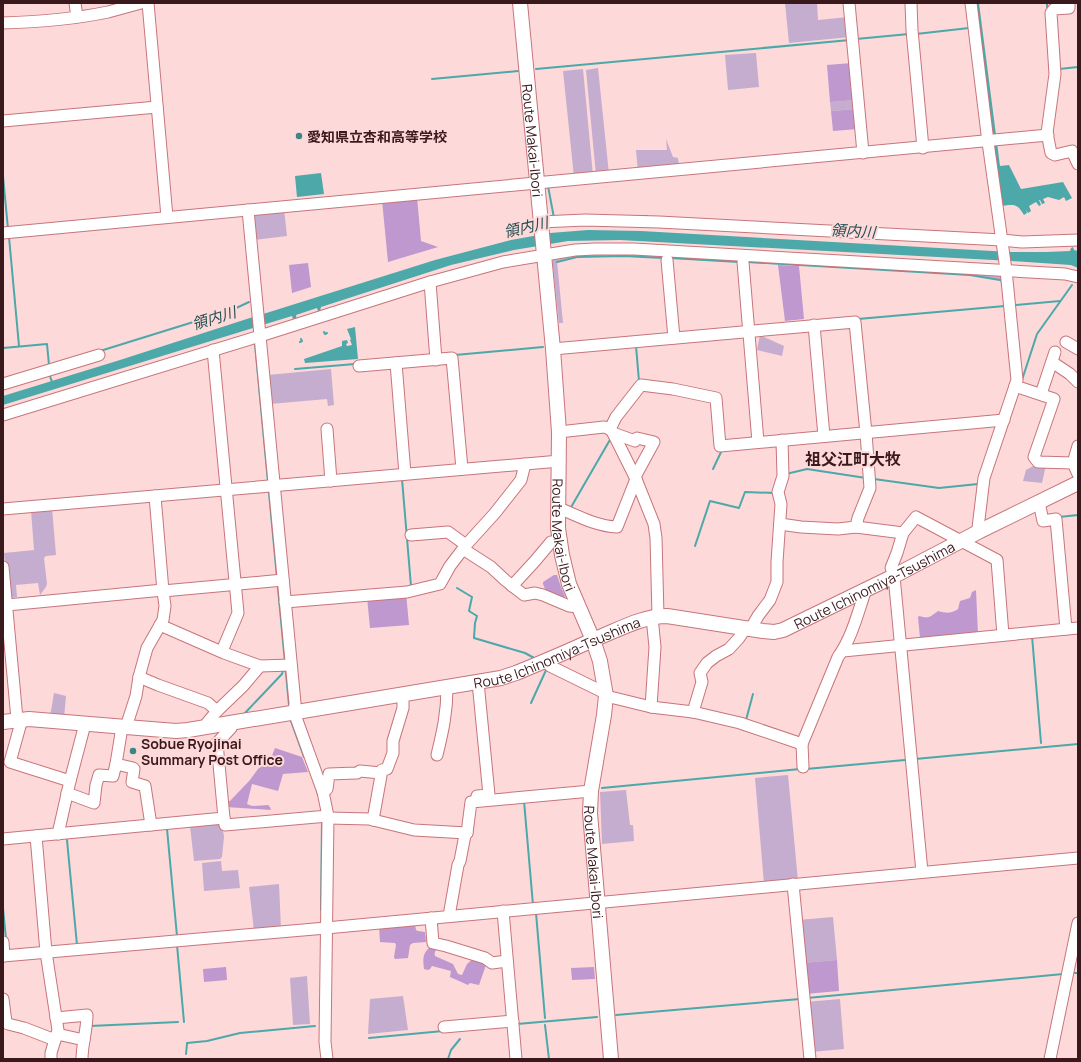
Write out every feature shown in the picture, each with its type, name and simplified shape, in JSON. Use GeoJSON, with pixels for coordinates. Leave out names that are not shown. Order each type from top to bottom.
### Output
{"type":"FeatureCollection","features":[{"type":"Feature","properties":{"kind":"main road","name":"Route Makai-Ibori"},"geometry":{"type":"LineString","coordinates":[[520,3],[560,432],[558,528],[562,555],[569,584],[593,640],[600,661],[605,694],[604,715],[591,791],[590,813],[611,1059]]}},
{"type":"Feature","properties":{"kind":"main road","name":"Route Ichinomiya-Tsushima"},"geometry":{"type":"LineString","coordinates":[[3,722],[29,719],[176,731],[188,730],[501,678],[549,660],[626,626],[655,617],[667,616],[774,632],[783,630],[1078,483]]}},
{"type":"Feature","properties":{"kind":"street"},"geometry":{"type":"LineString","coordinates":[[76,3],[77,17]]}},
{"type":"Feature","properties":{"kind":"street"},"geometry":{"type":"LineString","coordinates":[[3,23],[31,22],[77,17],[107,12],[141,3]]}},
{"type":"Feature","properties":{"kind":"street"},"geometry":{"type":"LineString","coordinates":[[148,3],[167,217]]}},
{"type":"Feature","properties":{"kind":"street"},"geometry":{"type":"LineString","coordinates":[[849,3],[863,153]]}},
{"type":"Feature","properties":{"kind":"street"},"geometry":{"type":"LineString","coordinates":[[911,3],[912,30],[923,148]]}},
{"type":"Feature","properties":{"kind":"street"},"geometry":{"type":"LineString","coordinates":[[971,3],[992,141],[1017,380],[984,478],[978,528],[980,531]]}},
{"type":"Feature","properties":{"kind":"street"},"geometry":{"type":"LineString","coordinates":[[1069,3],[1069,8],[1054,9],[1051,13],[1055,74],[1047,133],[1051,153],[1055,155],[1072,151],[1078,164]]}},
{"type":"Feature","properties":{"kind":"street"},"geometry":{"type":"LineString","coordinates":[[3,121],[157,107]]}},
{"type":"Feature","properties":{"kind":"street"},"geometry":{"type":"LineString","coordinates":[[3,233],[1048,136]]}},
{"type":"Feature","properties":{"kind":"street"},"geometry":{"type":"LineString","coordinates":[[248,210],[258,307],[271,486],[280,580],[285,602],[288,665],[295,703],[294,712],[323,792],[328,817],[325,1042],[328,1058]]}},
{"type":"Feature","properties":{"kind":"street"},"geometry":{"type":"LineString","coordinates":[[541,222],[584,220],[659,222],[1022,242],[1078,240]]}},
{"type":"Feature","properties":{"kind":"street"},"geometry":{"type":"LineString","coordinates":[[3,415],[430,282],[503,262],[544,254],[595,249],[634,249],[766,258],[833,260],[1065,274],[1078,277]]}},
{"type":"Feature","properties":{"kind":"street"},"geometry":{"type":"LineString","coordinates":[[667,260],[674,338]]}},
{"type":"Feature","properties":{"kind":"street"},"geometry":{"type":"LineString","coordinates":[[743,262],[758,442]]}},
{"type":"Feature","properties":{"kind":"street"},"geometry":{"type":"LineString","coordinates":[[430,282],[436,360]]}},
{"type":"Feature","properties":{"kind":"street"},"geometry":{"type":"LineString","coordinates":[[553,349],[856,322],[870,488],[858,518],[856,528]]}},
{"type":"Feature","properties":{"kind":"street"},"geometry":{"type":"LineString","coordinates":[[814,325],[824,436]]}},
{"type":"Feature","properties":{"kind":"street"},"geometry":{"type":"LineString","coordinates":[[1066,342],[1078,349]]}},
{"type":"Feature","properties":{"kind":"street"},"geometry":{"type":"LineString","coordinates":[[213,350],[238,612],[222,651]]}},
{"type":"Feature","properties":{"kind":"street"},"geometry":{"type":"LineString","coordinates":[[3,384],[99,355]]}},
{"type":"Feature","properties":{"kind":"street"},"geometry":{"type":"LineString","coordinates":[[1041,394],[1053,357],[1078,382]]}},
{"type":"Feature","properties":{"kind":"street"},"geometry":{"type":"LineString","coordinates":[[359,366],[452,358],[462,469]]}},
{"type":"Feature","properties":{"kind":"street"},"geometry":{"type":"LineString","coordinates":[[396,363],[405,474]]}},
{"type":"Feature","properties":{"kind":"street"},"geometry":{"type":"LineString","coordinates":[[650,707],[655,647],[656,538],[654,524],[635,478],[611,431],[616,417],[641,384],[716,398],[720,446],[1004,420]]}},
{"type":"Feature","properties":{"kind":"street"},"geometry":{"type":"LineString","coordinates":[[1015,386],[1054,399],[1034,457],[1038,462],[1073,463]]}},
{"type":"Feature","properties":{"kind":"street"},"geometry":{"type":"LineString","coordinates":[[559,508],[599,525],[617,527],[635,478],[654,442],[637,438],[635,441],[604,427],[560,432]]}},
{"type":"Feature","properties":{"kind":"street"},"geometry":{"type":"LineString","coordinates":[[327,429],[331,481]]}},
{"type":"Feature","properties":{"kind":"street"},"geometry":{"type":"LineString","coordinates":[[693,712],[702,682],[700,673],[707,662],[728,649],[740,638],[770,600],[777,582],[781,504],[778,492],[783,476],[782,440]]}},
{"type":"Feature","properties":{"kind":"street"},"geometry":{"type":"LineString","coordinates":[[1078,446],[1073,463],[1078,474]]}},
{"type":"Feature","properties":{"kind":"street"},"geometry":{"type":"LineString","coordinates":[[3,509],[560,461]]}},
{"type":"Feature","properties":{"kind":"street"},"geometry":{"type":"LineString","coordinates":[[285,602],[407,592],[440,584],[450,566],[464,547],[495,513],[521,480],[525,464]]}},
{"type":"Feature","properties":{"kind":"street"},"geometry":{"type":"LineString","coordinates":[[67,793],[94,803],[99,775],[113,776],[124,727],[136,696],[139,677],[147,648],[163,620],[165,606],[155,496]]}},
{"type":"Feature","properties":{"kind":"street"},"geometry":{"type":"LineString","coordinates":[[1039,502],[1043,521],[1056,519],[1066,629]]}},
{"type":"Feature","properties":{"kind":"street"},"geometry":{"type":"LineString","coordinates":[[922,872],[894,575],[891,568],[903,533],[916,517],[997,560],[1003,635]]}},
{"type":"Feature","properties":{"kind":"street"},"geometry":{"type":"LineString","coordinates":[[780,524],[838,529],[856,528],[903,533]]}},
{"type":"Feature","properties":{"kind":"street"},"geometry":{"type":"LineString","coordinates":[[410,535],[448,532],[464,547],[491,567],[524,595],[536,593],[569,606],[579,607]]}},
{"type":"Feature","properties":{"kind":"street"},"geometry":{"type":"LineString","coordinates":[[512,586],[551,542],[560,541]]}},
{"type":"Feature","properties":{"kind":"street"},"geometry":{"type":"LineString","coordinates":[[3,567],[7,605],[7,651],[20,719],[10,762],[70,781]]}},
{"type":"Feature","properties":{"kind":"street"},"geometry":{"type":"LineString","coordinates":[[7,605],[280,580]]}},
{"type":"Feature","properties":{"kind":"street"},"geometry":{"type":"LineString","coordinates":[[803,767],[802,744],[838,657],[850,634],[866,589]]}},
{"type":"Feature","properties":{"kind":"street"},"geometry":{"type":"LineString","coordinates":[[160,625],[260,666],[288,665]]}},
{"type":"Feature","properties":{"kind":"street"},"geometry":{"type":"LineString","coordinates":[[842,651],[900,644],[1078,628]]}},
{"type":"Feature","properties":{"kind":"street"},"geometry":{"type":"LineString","coordinates":[[549,660],[550,666],[605,694],[650,707],[693,712],[740,723],[802,744]]}},
{"type":"Feature","properties":{"kind":"street"},"geometry":{"type":"LineString","coordinates":[[208,727],[207,723],[217,711],[243,686],[260,666]]}},
{"type":"Feature","properties":{"kind":"street"},"geometry":{"type":"LineString","coordinates":[[139,677],[208,703],[217,711]]}},
{"type":"Feature","properties":{"kind":"street"},"geometry":{"type":"LineString","coordinates":[[449,916],[458,865],[465,835],[467,833],[472,797],[489,795],[478,682]]}},
{"type":"Feature","properties":{"kind":"street"},"geometry":{"type":"LineString","coordinates":[[437,754],[445,719],[447,687]]}},
{"type":"Feature","properties":{"kind":"street"},"geometry":{"type":"LineString","coordinates":[[373,820],[381,773],[382,770],[387,769],[392,753],[393,741],[403,708],[403,694]]}},
{"type":"Feature","properties":{"kind":"street"},"geometry":{"type":"LineString","coordinates":[[230,723],[231,728],[217,743],[225,825],[328,817],[369,819],[414,830],[467,833]]}},
{"type":"Feature","properties":{"kind":"street"},"geometry":{"type":"LineString","coordinates":[[58,834],[85,724]]}},
{"type":"Feature","properties":{"kind":"street"},"geometry":{"type":"LineString","coordinates":[[116,764],[133,768],[132,782],[145,786],[151,825]]}},
{"type":"Feature","properties":{"kind":"street"},"geometry":{"type":"LineString","coordinates":[[323,792],[327,789],[329,774],[357,773],[360,770],[381,773]]}},
{"type":"Feature","properties":{"kind":"street"},"geometry":{"type":"LineString","coordinates":[[471,802],[591,791]]}},
{"type":"Feature","properties":{"kind":"street"},"geometry":{"type":"LineString","coordinates":[[3,839],[224,818]]}},
{"type":"Feature","properties":{"kind":"street"},"geometry":{"type":"LineString","coordinates":[[36,836],[46,952],[58,1030],[51,1053],[51,1059]]}},
{"type":"Feature","properties":{"kind":"street"},"geometry":{"type":"LineString","coordinates":[[3,942],[4,956],[503,912],[1078,858]]}},
{"type":"Feature","properties":{"kind":"street"},"geometry":{"type":"LineString","coordinates":[[793,884],[810,1059]]}},
{"type":"Feature","properties":{"kind":"street"},"geometry":{"type":"LineString","coordinates":[[503,912],[516,1059]]}},
{"type":"Feature","properties":{"kind":"street"},"geometry":{"type":"LineString","coordinates":[[431,918],[433,943],[485,958],[492,963],[507,962]]}},
{"type":"Feature","properties":{"kind":"street"},"geometry":{"type":"LineString","coordinates":[[1050,1059],[1078,924]]}},
{"type":"Feature","properties":{"kind":"street"},"geometry":{"type":"LineString","coordinates":[[3,999],[6,1022],[8,1024],[56,1037],[84,1040]]}},
{"type":"Feature","properties":{"kind":"street"},"geometry":{"type":"LineString","coordinates":[[56,1018],[87,1015],[87,1027],[82,1051],[82,1059]]}},
{"type":"Feature","properties":{"kind":"street"},"geometry":{"type":"LineString","coordinates":[[444,1027],[513,1021]]}},
{"type":"Feature","properties":{"kind":"shaded area"},"geometry":{"type":"Polygon","coordinates":[[[785,3],[817,3],[818,20],[848,17],[850,37],[789,43],[785,3]]]}},
{"type":"Feature","properties":{"kind":"shaded area"},"geometry":{"type":"Polygon","coordinates":[[[756,53],[759,87],[728,90],[725,55],[756,53]]]}},
{"type":"Feature","properties":{"kind":"shaded area"},"geometry":{"type":"Polygon","coordinates":[[[852,63],[856,100],[830,102],[827,65],[852,63]]]}},
{"type":"Feature","properties":{"kind":"shaded area"},"geometry":{"type":"Polygon","coordinates":[[[598,68],[609,174],[596,175],[586,70],[598,68]]]}},
{"type":"Feature","properties":{"kind":"shaded area"},"geometry":{"type":"Polygon","coordinates":[[[583,69],[593,176],[574,177],[563,71],[583,69]]]}},
{"type":"Feature","properties":{"kind":"shaded area"},"geometry":{"type":"Polygon","coordinates":[[[856,100],[856,109],[831,111],[830,102],[856,100]]]}},
{"type":"Feature","properties":{"kind":"shaded area"},"geometry":{"type":"Polygon","coordinates":[[[856,109],[858,129],[833,131],[831,111],[856,109]]]}},
{"type":"Feature","properties":{"kind":"shaded area"},"geometry":{"type":"Polygon","coordinates":[[[666,139],[673,157],[678,158],[679,167],[638,172],[636,150],[667,150],[666,139]]]}},
{"type":"Feature","properties":{"kind":"shaded area"},"geometry":{"type":"Polygon","coordinates":[[[417,197],[421,241],[438,247],[388,262],[382,200],[417,197]]]}},
{"type":"Feature","properties":{"kind":"shaded area"},"geometry":{"type":"Polygon","coordinates":[[[284,209],[287,236],[254,240],[253,212],[284,209]]]}},
{"type":"Feature","properties":{"kind":"shaded area"},"geometry":{"type":"Polygon","coordinates":[[[595,251],[1004,276],[1004,296],[1000,280],[970,275],[624,256],[577,256],[557,261],[563,323],[559,323],[552,257],[595,251]]]}},
{"type":"Feature","properties":{"kind":"shaded area"},"geometry":{"type":"Polygon","coordinates":[[[308,263],[311,287],[292,293],[289,265],[308,263]]]}},
{"type":"Feature","properties":{"kind":"shaded area"},"geometry":{"type":"Polygon","coordinates":[[[778,265],[799,266],[804,319],[785,321],[778,265]]]}},
{"type":"Feature","properties":{"kind":"shaded area"},"geometry":{"type":"Polygon","coordinates":[[[760,335],[784,346],[782,356],[757,350],[760,335]]]}},
{"type":"Feature","properties":{"kind":"shaded area"},"geometry":{"type":"Polygon","coordinates":[[[331,369],[334,405],[328,406],[327,399],[270,404],[268,375],[331,369]]]}},
{"type":"Feature","properties":{"kind":"shaded area"},"geometry":{"type":"Polygon","coordinates":[[[1035,465],[1046,465],[1042,483],[1023,481],[1026,470],[1035,465]]]}},
{"type":"Feature","properties":{"kind":"shaded area"},"geometry":{"type":"Polygon","coordinates":[[[52,508],[56,555],[46,556],[44,558],[47,584],[46,587],[40,595],[38,583],[16,585],[17,597],[8,598],[4,553],[34,550],[31,510],[52,508]]]}},
{"type":"Feature","properties":{"kind":"shaded area"},"geometry":{"type":"Polygon","coordinates":[[[554,575],[557,575],[565,596],[561,601],[547,594],[543,584],[543,582],[554,575]]]}},
{"type":"Feature","properties":{"kind":"shaded area"},"geometry":{"type":"Polygon","coordinates":[[[976,590],[978,634],[920,638],[919,616],[931,616],[938,611],[948,613],[953,612],[958,609],[960,601],[970,598],[972,592],[976,590]]]}},
{"type":"Feature","properties":{"kind":"shaded area"},"geometry":{"type":"Polygon","coordinates":[[[406,593],[409,625],[370,628],[367,597],[406,593]]]}},
{"type":"Feature","properties":{"kind":"shaded area"},"geometry":{"type":"Polygon","coordinates":[[[54,693],[66,696],[64,718],[50,717],[54,693]]]}},
{"type":"Feature","properties":{"kind":"shaded area"},"geometry":{"type":"Polygon","coordinates":[[[275,748],[302,757],[308,772],[283,774],[278,791],[252,784],[247,804],[252,806],[268,805],[271,810],[226,807],[225,803],[230,801],[250,780],[258,769],[268,762],[275,748]]]}},
{"type":"Feature","properties":{"kind":"shaded area"},"geometry":{"type":"Polygon","coordinates":[[[788,775],[798,881],[764,884],[755,778],[788,775]]]}},
{"type":"Feature","properties":{"kind":"shaded area"},"geometry":{"type":"Polygon","coordinates":[[[626,790],[630,825],[633,825],[634,841],[602,844],[600,792],[626,790]]]}},
{"type":"Feature","properties":{"kind":"shaded area"},"geometry":{"type":"Polygon","coordinates":[[[222,824],[224,837],[222,857],[220,859],[194,861],[190,826],[222,824]]]}},
{"type":"Feature","properties":{"kind":"shaded area"},"geometry":{"type":"Polygon","coordinates":[[[221,861],[222,871],[238,870],[240,888],[204,891],[202,863],[221,861]]]}},
{"type":"Feature","properties":{"kind":"shaded area"},"geometry":{"type":"Polygon","coordinates":[[[279,884],[281,929],[254,931],[249,887],[279,884]]]}},
{"type":"Feature","properties":{"kind":"shaded area"},"geometry":{"type":"Polygon","coordinates":[[[833,917],[837,960],[802,963],[798,920],[833,917]]]}},
{"type":"Feature","properties":{"kind":"shaded area"},"geometry":{"type":"Polygon","coordinates":[[[415,924],[416,930],[425,932],[426,942],[413,943],[410,945],[408,958],[395,959],[396,945],[395,943],[380,942],[379,925],[415,924]]]}},
{"type":"Feature","properties":{"kind":"shaded area"},"geometry":{"type":"Polygon","coordinates":[[[430,947],[438,948],[435,952],[435,956],[453,964],[458,974],[462,975],[467,964],[474,958],[484,961],[486,965],[479,985],[470,983],[468,985],[450,977],[451,971],[432,966],[428,970],[424,969],[424,957],[430,947]]]}},
{"type":"Feature","properties":{"kind":"shaded area"},"geometry":{"type":"Polygon","coordinates":[[[837,960],[839,991],[805,994],[802,963],[837,960]]]}},
{"type":"Feature","properties":{"kind":"shaded area"},"geometry":{"type":"Polygon","coordinates":[[[226,967],[227,980],[204,982],[203,969],[226,967]]]}},
{"type":"Feature","properties":{"kind":"shaded area"},"geometry":{"type":"Polygon","coordinates":[[[594,967],[595,979],[572,980],[571,968],[594,967]]]}},
{"type":"Feature","properties":{"kind":"shaded area"},"geometry":{"type":"Polygon","coordinates":[[[307,976],[310,1024],[293,1025],[290,978],[307,976]]]}},
{"type":"Feature","properties":{"kind":"shaded area"},"geometry":{"type":"Polygon","coordinates":[[[403,996],[408,1030],[368,1034],[370,999],[403,996]]]}},
{"type":"Feature","properties":{"kind":"shaded area"},"geometry":{"type":"Polygon","coordinates":[[[840,999],[844,1049],[811,1052],[806,1002],[840,999]]]}},
{"type":"Feature","properties":{"kind":"water"},"geometry":{"type":"Polygon","coordinates":[[[976,3],[979,3],[1000,166],[1009,165],[1021,189],[1063,182],[1072,198],[1066,201],[1064,197],[1059,200],[1048,197],[1043,199],[1045,203],[1042,204],[1039,200],[1041,205],[1039,206],[1036,202],[1029,206],[1031,211],[1028,213],[1026,210],[1027,213],[1024,215],[1017,206],[1000,206],[976,3]]]}},
{"type":"Feature","properties":{"kind":"water"},"geometry":{"type":"Polygon","coordinates":[[[321,173],[324,194],[297,197],[295,176],[321,173]]]}},
{"type":"Feature","properties":{"kind":"water"},"geometry":{"type":"Polygon","coordinates":[[[588,230],[641,231],[1010,252],[1070,251],[1073,247],[1074,250],[1078,251],[1078,268],[1071,265],[1012,261],[620,240],[568,241],[514,250],[451,265],[321,307],[320,311],[318,311],[317,308],[296,315],[297,321],[294,322],[292,316],[256,327],[254,334],[253,328],[3,405],[3,396],[253,317],[252,310],[260,315],[435,260],[511,240],[550,233],[588,230]]]}},
{"type":"Feature","properties":{"kind":"water"},"geometry":{"type":"Polygon","coordinates":[[[355,327],[358,359],[305,363],[304,359],[342,346],[342,341],[347,340],[347,346],[352,345],[347,329],[355,327]]]}},
{"type":"Feature","properties":{"kind":"water"},"geometry":{"type":"Polygon","coordinates":[[[254,341],[257,341],[291,704],[288,705],[255,344],[254,341]]]}},
{"type":"Feature","properties":{"kind":"waterway"},"geometry":{"type":"LineString","coordinates":[[1047,3],[1047,7],[1050,9]]}},
{"type":"Feature","properties":{"kind":"waterway"},"geometry":{"type":"LineString","coordinates":[[916,34],[969,28]]}},
{"type":"Feature","properties":{"kind":"waterway"},"geometry":{"type":"LineString","coordinates":[[856,39],[909,34]]}},
{"type":"Feature","properties":{"kind":"waterway"},"geometry":{"type":"LineString","coordinates":[[536,69],[850,40]]}},
{"type":"Feature","properties":{"kind":"waterway"},"geometry":{"type":"LineString","coordinates":[[1059,69],[1078,67]]}},
{"type":"Feature","properties":{"kind":"waterway"},"geometry":{"type":"LineString","coordinates":[[432,79],[518,71]]}},
{"type":"Feature","properties":{"kind":"waterway"},"geometry":{"type":"LineString","coordinates":[[3,176],[8,229]]}},
{"type":"Feature","properties":{"kind":"waterway","name":"領内川"},"geometry":{"type":"LineString","coordinates":[[548,186],[554,218]]}},
{"type":"Feature","properties":{"kind":"waterway"},"geometry":{"type":"LineString","coordinates":[[626,216],[647,216]]}},
{"type":"Feature","properties":{"kind":"waterway"},"geometry":{"type":"LineString","coordinates":[[9,237],[19,346]]}},
{"type":"Feature","properties":{"kind":"waterway"},"geometry":{"type":"LineString","coordinates":[[557,262],[577,257],[624,256],[663,258]]}},
{"type":"Feature","properties":{"kind":"waterway"},"geometry":{"type":"LineString","coordinates":[[670,258],[739,262]]}},
{"type":"Feature","properties":{"kind":"waterway"},"geometry":{"type":"LineString","coordinates":[[748,262],[970,275],[1000,280]]}},
{"type":"Feature","properties":{"kind":"waterway"},"geometry":{"type":"LineString","coordinates":[[1022,380],[1037,334],[1072,285]]}},
{"type":"Feature","properties":{"kind":"waterway"},"geometry":{"type":"LineString","coordinates":[[1015,305],[1060,301]]}},
{"type":"Feature","properties":{"kind":"waterway","name":"領内川"},"geometry":{"type":"LineString","coordinates":[[100,351],[232,310],[249,302]]}},
{"type":"Feature","properties":{"kind":"waterway"},"geometry":{"type":"LineString","coordinates":[[858,319],[1005,306]]}},
{"type":"Feature","properties":{"kind":"waterway"},"geometry":{"type":"LineString","coordinates":[[324,332],[325,334],[327,333]]}},
{"type":"Feature","properties":{"kind":"waterway"},"geometry":{"type":"LineString","coordinates":[[300,342],[302,341],[301,339]]}},
{"type":"Feature","properties":{"kind":"waterway"},"geometry":{"type":"LineString","coordinates":[[3,348],[47,344],[49,365]]}},
{"type":"Feature","properties":{"kind":"waterway"},"geometry":{"type":"LineString","coordinates":[[636,346],[639,381]]}},
{"type":"Feature","properties":{"kind":"waterway"},"geometry":{"type":"LineString","coordinates":[[455,355],[543,347]]}},
{"type":"Feature","properties":{"kind":"waterway"},"geometry":{"type":"LineString","coordinates":[[295,369],[355,364]]}},
{"type":"Feature","properties":{"kind":"waterway"},"geometry":{"type":"LineString","coordinates":[[50,376],[52,382]]}},
{"type":"Feature","properties":{"kind":"waterway"},"geometry":{"type":"LineString","coordinates":[[570,509],[611,438]]}},
{"type":"Feature","properties":{"kind":"waterway"},"geometry":{"type":"LineString","coordinates":[[713,469],[722,450]]}},
{"type":"Feature","properties":{"kind":"waterway"},"geometry":{"type":"LineString","coordinates":[[786,474],[807,469],[866,478]]}},
{"type":"Feature","properties":{"kind":"waterway"},"geometry":{"type":"LineString","coordinates":[[402,479],[411,586]]}},
{"type":"Feature","properties":{"kind":"waterway"},"geometry":{"type":"LineString","coordinates":[[874,479],[939,488],[978,484],[978,487]]}},
{"type":"Feature","properties":{"kind":"waterway"},"geometry":{"type":"LineString","coordinates":[[695,546],[710,501],[739,508],[745,492],[775,493]]}},
{"type":"Feature","properties":{"kind":"waterway"},"geometry":{"type":"LineString","coordinates":[[1059,517],[1078,515]]}},
{"type":"Feature","properties":{"kind":"waterway"},"geometry":{"type":"LineString","coordinates":[[457,588],[472,597],[469,611],[477,616],[474,638],[525,653],[536,659]]}},
{"type":"Feature","properties":{"kind":"waterway"},"geometry":{"type":"LineString","coordinates":[[1032,636],[1041,743]]}},
{"type":"Feature","properties":{"kind":"waterway"},"geometry":{"type":"LineString","coordinates":[[531,703],[547,668]]}},
{"type":"Feature","properties":{"kind":"waterway"},"geometry":{"type":"LineString","coordinates":[[245,713],[282,674],[283,671]]}},
{"type":"Feature","properties":{"kind":"waterway"},"geometry":{"type":"LineString","coordinates":[[746,720],[753,694]]}},
{"type":"Feature","properties":{"kind":"waterway"},"geometry":{"type":"LineString","coordinates":[[291,721],[304,757]]}},
{"type":"Feature","properties":{"kind":"waterway"},"geometry":{"type":"LineString","coordinates":[[915,759],[1078,744]]}},
{"type":"Feature","properties":{"kind":"waterway"},"geometry":{"type":"LineString","coordinates":[[806,769],[905,760]]}},
{"type":"Feature","properties":{"kind":"waterway"},"geometry":{"type":"LineString","coordinates":[[602,788],[800,769]]}},
{"type":"Feature","properties":{"kind":"waterway"},"geometry":{"type":"LineString","coordinates":[[524,801],[533,905]]}},
{"type":"Feature","properties":{"kind":"waterway"},"geometry":{"type":"LineString","coordinates":[[321,910],[322,820]]}},
{"type":"Feature","properties":{"kind":"waterway"},"geometry":{"type":"LineString","coordinates":[[167,829],[177,936]]}},
{"type":"Feature","properties":{"kind":"waterway"},"geometry":{"type":"LineString","coordinates":[[67,840],[77,945]]}},
{"type":"Feature","properties":{"kind":"waterway"},"geometry":{"type":"LineString","coordinates":[[3,908],[6,939]]}},
{"type":"Feature","properties":{"kind":"waterway"},"geometry":{"type":"LineString","coordinates":[[536,913],[545,1018]]}},
{"type":"Feature","properties":{"kind":"waterway"},"geometry":{"type":"LineString","coordinates":[[177,945],[184,1022]]}},
{"type":"Feature","properties":{"kind":"waterway"},"geometry":{"type":"LineString","coordinates":[[807,998],[1063,974]]}},
{"type":"Feature","properties":{"kind":"waterway"},"geometry":{"type":"LineString","coordinates":[[616,1015],[800,999]]}},
{"type":"Feature","properties":{"kind":"waterway"},"geometry":{"type":"LineString","coordinates":[[517,1024],[597,1017]]}},
{"type":"Feature","properties":{"kind":"waterway"},"geometry":{"type":"LineString","coordinates":[[90,1026],[178,1022]]}},
{"type":"Feature","properties":{"kind":"waterway"},"geometry":{"type":"LineString","coordinates":[[545,1025],[549,1059]]}},
{"type":"Feature","properties":{"kind":"waterway"},"geometry":{"type":"LineString","coordinates":[[186,1054],[187,1043],[207,1041],[240,1033],[315,1026]]}},
{"type":"Feature","properties":{"kind":"waterway"},"geometry":{"type":"LineString","coordinates":[[369,1038],[443,1031]]}},
{"type":"Feature","properties":{"kind":"waterway"},"geometry":{"type":"LineString","coordinates":[[448,1059],[451,1050],[460,1039]]}},
{"type":"Feature","properties":{"kind":"place","name":"愛知県立杏和高等学校"},"geometry":{"type":"Point","coordinates":[299,136]}},
{"type":"Feature","properties":{"kind":"place","name":"Sobue Ryojinai Summary Post Office"},"geometry":{"type":"Point","coordinates":[133,751]}},
{"type":"Feature","properties":{"kind":"district","name":"祖父江町大牧"},"geometry":{"type":"Point","coordinates":[853,459]}}]}
